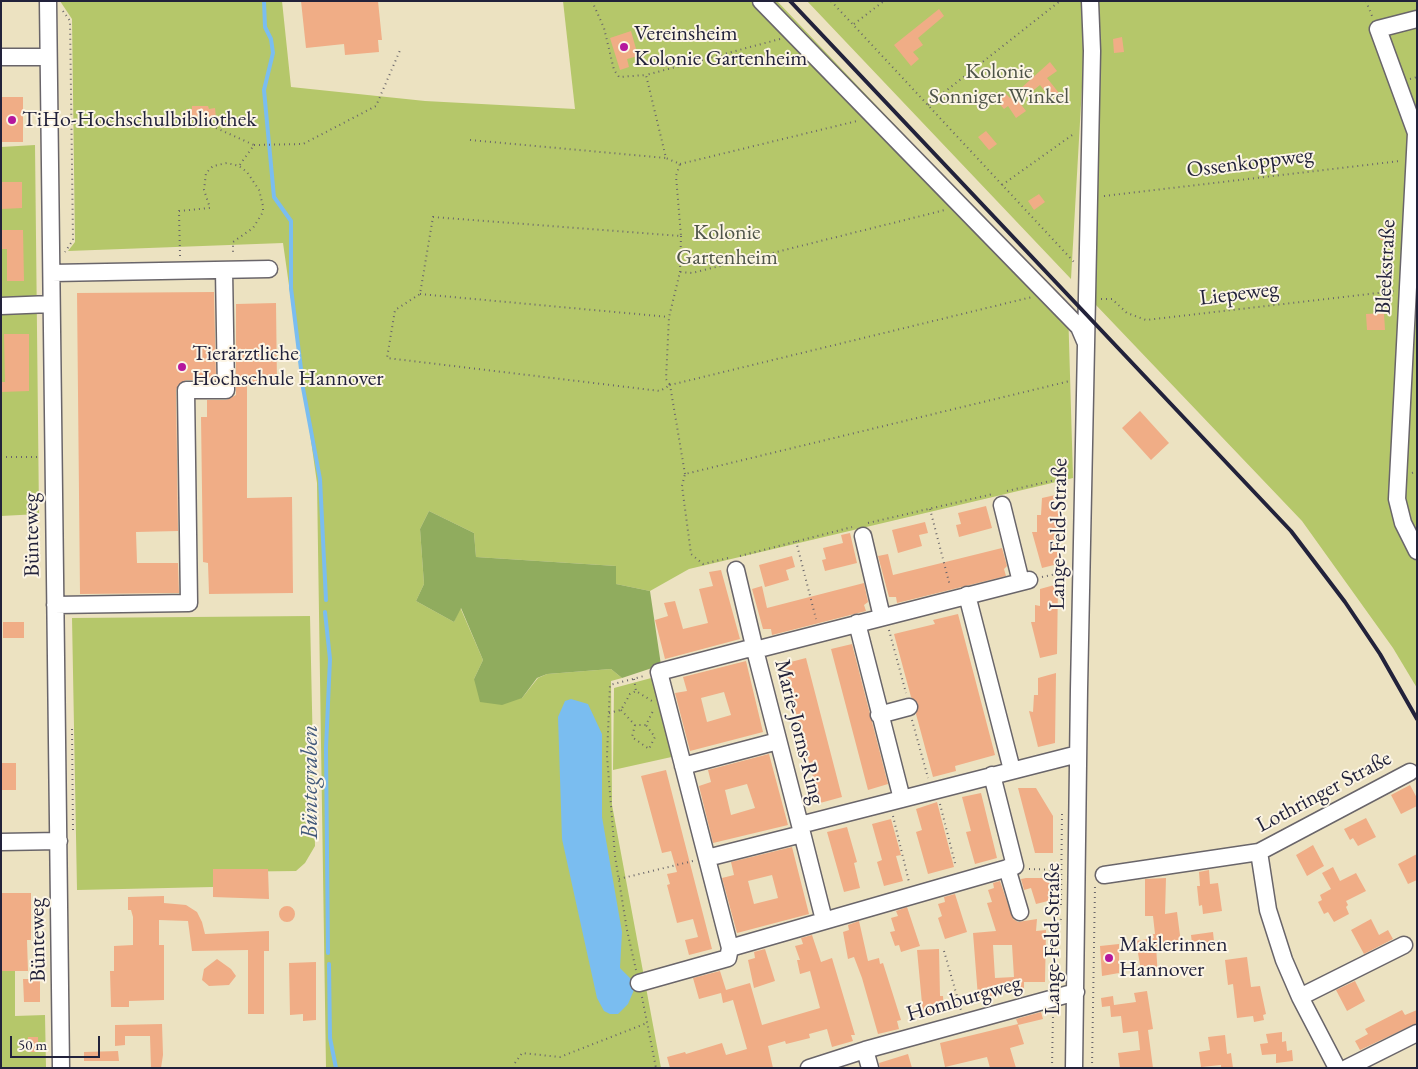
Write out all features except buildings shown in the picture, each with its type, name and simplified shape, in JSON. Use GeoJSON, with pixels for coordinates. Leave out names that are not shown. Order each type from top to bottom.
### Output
{"type":"FeatureCollection","features":[{"type":"Feature","properties":{"kind":"street"},"geometry":{"type":"LineString","coordinates":[[761,1],[1079,327],[1085,343]]}},
{"type":"Feature","properties":{"kind":"street","name":"Lange-Feld-Straße"},"geometry":{"type":"LineString","coordinates":[[1074,1068],[1086,286],[1091,121],[1090,1]]}},
{"type":"Feature","properties":{"kind":"street","name":"Bünteweg"},"geometry":{"type":"LineString","coordinates":[[54,5],[48,57],[58,273],[51,304],[61,1068]]}},
{"type":"Feature","properties":{"kind":"street","name":"Bleekstraße"},"geometry":{"type":"LineString","coordinates":[[1417,19],[1378,29],[1416,133],[1397,500],[1403,523],[1417,551]]}},
{"type":"Feature","properties":{"kind":"street"},"geometry":{"type":"LineString","coordinates":[[1,57],[48,57]]}},
{"type":"Feature","properties":{"kind":"street"},"geometry":{"type":"LineString","coordinates":[[58,273],[269,269]]}},
{"type":"Feature","properties":{"kind":"street"},"geometry":{"type":"LineString","coordinates":[[56,605],[189,602],[186,390],[226,390],[228,270]]}},
{"type":"Feature","properties":{"kind":"street"},"geometry":{"type":"LineString","coordinates":[[1,306],[51,304]]}},
{"type":"Feature","properties":{"kind":"street"},"geometry":{"type":"LineString","coordinates":[[1002,496],[1025,581]]}},
{"type":"Feature","properties":{"kind":"street"},"geometry":{"type":"LineString","coordinates":[[862,528],[882,617]]}},
{"type":"Feature","properties":{"kind":"street"},"geometry":{"type":"LineString","coordinates":[[639,982],[728,958],[730,948],[659,672],[747,649],[755,650],[736,570]]}},
{"type":"Feature","properties":{"kind":"street","name":"Marie-Jorns-Ring"},"geometry":{"type":"LineString","coordinates":[[1025,581],[960,596],[755,650],[801,830],[896,800],[1078,754]]}},
{"type":"Feature","properties":{"kind":"street"},"geometry":{"type":"LineString","coordinates":[[960,596],[1012,770]]}},
{"type":"Feature","properties":{"kind":"street"},"geometry":{"type":"LineString","coordinates":[[857,623],[879,715],[896,800]]}},
{"type":"Feature","properties":{"kind":"street"},"geometry":{"type":"LineString","coordinates":[[879,715],[909,707]]}},
{"type":"Feature","properties":{"kind":"street"},"geometry":{"type":"LineString","coordinates":[[683,766],[778,741]]}},
{"type":"Feature","properties":{"kind":"street","name":"Lothringer Straße"},"geometry":{"type":"LineString","coordinates":[[1099,876],[1259,852],[1410,772]]}},
{"type":"Feature","properties":{"kind":"street"},"geometry":{"type":"LineString","coordinates":[[992,776],[1020,912]]}},
{"type":"Feature","properties":{"kind":"street"},"geometry":{"type":"LineString","coordinates":[[707,858],[801,830],[824,920]]}},
{"type":"Feature","properties":{"kind":"street"},"geometry":{"type":"LineString","coordinates":[[1,842],[59,841]]}},
{"type":"Feature","properties":{"kind":"street","name":"Lothringer Straße"},"geometry":{"type":"LineString","coordinates":[[1259,852],[1268,910],[1284,960],[1300,997],[1337,1068]]}},
{"type":"Feature","properties":{"kind":"street"},"geometry":{"type":"LineString","coordinates":[[730,948],[1011,867]]}},
{"type":"Feature","properties":{"kind":"street"},"geometry":{"type":"LineString","coordinates":[[1300,997],[1404,945]]}},
{"type":"Feature","properties":{"kind":"street","name":"Homburgweg"},"geometry":{"type":"LineString","coordinates":[[809,1068],[865,1050],[1076,992]]}},
{"type":"Feature","properties":{"kind":"street"},"geometry":{"type":"LineString","coordinates":[[1348,1068],[1417,1033]]}},
{"type":"Feature","properties":{"kind":"street"},"geometry":{"type":"LineString","coordinates":[[865,1050],[870,1068]]}},
{"type":"Feature","properties":{"kind":"path"},"geometry":{"type":"LineString","coordinates":[[592,1],[604,28],[614,70],[619,77],[646,74],[794,35]]}},
{"type":"Feature","properties":{"kind":"path"},"geometry":{"type":"LineString","coordinates":[[831,1],[1077,266]]}},
{"type":"Feature","properties":{"kind":"path"},"geometry":{"type":"LineString","coordinates":[[853,25],[884,1]]}},
{"type":"Feature","properties":{"kind":"path"},"geometry":{"type":"LineString","coordinates":[[928,106],[1060,1]]}},
{"type":"Feature","properties":{"kind":"path"},"geometry":{"type":"LineString","coordinates":[[54,5],[70,22],[73,240],[65,252],[58,273]]}},
{"type":"Feature","properties":{"kind":"path"},"geometry":{"type":"LineString","coordinates":[[216,128],[254,145],[303,144],[376,106],[401,48]]}},
{"type":"Feature","properties":{"kind":"path"},"geometry":{"type":"LineString","coordinates":[[646,74],[666,158]]}},
{"type":"Feature","properties":{"kind":"path"},"geometry":{"type":"LineString","coordinates":[[470,140],[666,158],[680,164],[874,117]]}},
{"type":"Feature","properties":{"kind":"path"},"geometry":{"type":"LineString","coordinates":[[1002,185],[1091,121]]}},
{"type":"Feature","properties":{"kind":"path"},"geometry":{"type":"LineString","coordinates":[[239,166],[254,145]]}},
{"type":"Feature","properties":{"kind":"path","name":"Ossenkoppweg"},"geometry":{"type":"LineString","coordinates":[[1089,198],[1414,159]]}},
{"type":"Feature","properties":{"kind":"path"},"geometry":{"type":"LineString","coordinates":[[180,271],[179,211],[210,208],[204,190],[206,173],[219,163],[239,166],[247,172],[259,190],[263,212],[253,228],[233,242],[228,270]]}},
{"type":"Feature","properties":{"kind":"path"},"geometry":{"type":"LineString","coordinates":[[680,164],[676,176],[681,236],[680,272],[668,317],[666,379],[670,385],[685,474],[682,486],[691,554],[703,564],[796,541],[862,528],[930,509],[1002,496],[1083,474]]}},
{"type":"Feature","properties":{"kind":"path"},"geometry":{"type":"LineString","coordinates":[[680,272],[692,273],[959,205]]}},
{"type":"Feature","properties":{"kind":"path"},"geometry":{"type":"LineString","coordinates":[[420,294],[433,217],[681,236]]}},
{"type":"Feature","properties":{"kind":"path","name":"Liepeweg"},"geometry":{"type":"LineString","coordinates":[[1086,286],[1098,299],[1112,299],[1127,313],[1146,320],[1407,290]]}},
{"type":"Feature","properties":{"kind":"path"},"geometry":{"type":"LineString","coordinates":[[668,317],[420,294],[395,310],[387,358],[660,391],[670,385],[1046,294]]}},
{"type":"Feature","properties":{"kind":"path"},"geometry":{"type":"LineString","coordinates":[[685,474],[1085,378]]}},
{"type":"Feature","properties":{"kind":"path"},"geometry":{"type":"LineString","coordinates":[[1,457],[54,457]]}},
{"type":"Feature","properties":{"kind":"path"},"geometry":{"type":"LineString","coordinates":[[930,509],[960,596]]}},
{"type":"Feature","properties":{"kind":"path"},"geometry":{"type":"LineString","coordinates":[[796,541],[820,633]]}},
{"type":"Feature","properties":{"kind":"path"},"geometry":{"type":"LineString","coordinates":[[1025,581],[1069,571]]}},
{"type":"Feature","properties":{"kind":"path"},"geometry":{"type":"LineString","coordinates":[[656,1068],[627,930],[613,832],[607,756],[610,685],[659,672]]}},
{"type":"Feature","properties":{"kind":"path"},"geometry":{"type":"LineString","coordinates":[[634,679],[636,691],[657,704],[646,726]]}},
{"type":"Feature","properties":{"kind":"path"},"geometry":{"type":"LineString","coordinates":[[609,713],[620,710],[630,694],[636,691]]}},
{"type":"Feature","properties":{"kind":"path"},"geometry":{"type":"LineString","coordinates":[[620,710],[635,725],[646,726],[655,737],[649,750],[632,737],[635,725]]}},
{"type":"Feature","properties":{"kind":"path"},"geometry":{"type":"LineString","coordinates":[[59,841],[74,831],[72,723]]}},
{"type":"Feature","properties":{"kind":"path"},"geometry":{"type":"LineString","coordinates":[[936,790],[960,882]]}},
{"type":"Feature","properties":{"kind":"path"},"geometry":{"type":"LineString","coordinates":[[896,800],[912,895]]}},
{"type":"Feature","properties":{"kind":"path"},"geometry":{"type":"LineString","coordinates":[[619,879],[707,858]]}},
{"type":"Feature","properties":{"kind":"path"},"geometry":{"type":"LineString","coordinates":[[1011,867],[1060,870]]}},
{"type":"Feature","properties":{"kind":"path"},"geometry":{"type":"LineString","coordinates":[[1092,1068],[1099,876]]}},
{"type":"Feature","properties":{"kind":"path"},"geometry":{"type":"LineString","coordinates":[[944,951],[965,1022]]}},
{"type":"Feature","properties":{"kind":"path"},"geometry":{"type":"LineString","coordinates":[[515,1068],[515,1063],[522,1053],[560,1057],[647,1024]]}},
{"type":"Feature","properties":{"kind":"green space","name":"Kolonie Gartenheim"},"geometry":{"type":"Polygon","coordinates":[[[60,1],[282,1],[291,87],[425,101],[575,109],[563,1],[777,1],[1068,307],[1073,478],[689,569],[650,591],[616,584],[616,566],[476,557],[474,533],[429,511],[420,529],[424,584],[416,601],[454,622],[460,607],[483,660],[474,679],[522,698],[538,678],[547,674],[611,669],[622,678],[611,681],[612,805],[661,1068],[326,1068],[317,483],[283,243],[68,251],[75,242],[72,19],[60,1]]]}},
{"type":"Feature","properties":{"kind":"green space","name":"Kolonie Sonniger Winkel"},"geometry":{"type":"Polygon","coordinates":[[[807,1],[1082,1],[1084,52],[1071,279],[807,1]]]}},
{"type":"Feature","properties":{"kind":"green space"},"geometry":{"type":"Polygon","coordinates":[[[1097,1],[1417,1],[1417,548],[1410,550],[1417,563],[1417,688],[1393,648],[1302,521],[1095,304],[1099,53],[1097,1]]]}},
{"type":"Feature","properties":{"kind":"green space"},"geometry":{"type":"Polygon","coordinates":[[[35,145],[39,514],[1,516],[1,147],[35,145]]]}},
{"type":"Feature","properties":{"kind":"green space"},"geometry":{"type":"Polygon","coordinates":[[[429,511],[474,533],[476,557],[616,566],[616,584],[650,591],[661,665],[622,678],[611,669],[547,674],[537,678],[522,698],[502,705],[480,702],[474,679],[483,660],[461,608],[454,622],[416,601],[424,584],[420,529],[429,511]]]}},
{"type":"Feature","properties":{"kind":"green space"},"geometry":{"type":"Polygon","coordinates":[[[310,616],[315,846],[305,863],[296,871],[213,872],[213,887],[77,890],[72,618],[310,616]]]}},
{"type":"Feature","properties":{"kind":"green space"},"geometry":{"type":"Polygon","coordinates":[[[655,677],[676,756],[613,770],[614,688],[655,677]]]}},
{"type":"Feature","properties":{"kind":"green space"},"geometry":{"type":"Polygon","coordinates":[[[1,971],[15,971],[15,1016],[45,1015],[46,1068],[1,1068],[1,971]]]}},
{"type":"Feature","properties":{"kind":"water"},"geometry":{"type":"Polygon","coordinates":[[[571,699],[588,704],[602,734],[602,817],[622,932],[620,968],[631,979],[634,990],[628,1004],[618,1014],[610,1014],[604,1011],[597,998],[562,839],[558,717],[565,701],[571,699]]]}},
{"type":"Feature","properties":{"kind":"waterway","name":"Büntegraben"},"geometry":{"type":"LineString","coordinates":[[264,1],[265,27],[271,39],[273,53],[264,90],[274,197],[291,221],[291,288],[302,377]]}},
{"type":"Feature","properties":{"kind":"waterway","name":"Büntegraben"},"geometry":{"type":"LineString","coordinates":[[303,388],[320,479],[326,600]]}},
{"type":"Feature","properties":{"kind":"waterway","name":"Büntegraben"},"geometry":{"type":"LineString","coordinates":[[325,612],[330,659],[326,748],[328,953]]}},
{"type":"Feature","properties":{"kind":"waterway","name":"Büntegraben"},"geometry":{"type":"LineString","coordinates":[[329,964],[330,1038],[336,1068]]}},
{"type":"Feature","properties":{"kind":"railway"},"geometry":{"type":"LineString","coordinates":[[790,1],[1291,531],[1345,602],[1380,654],[1417,719]]}},
{"type":"Feature","properties":{"kind":"place","name":"Vereinsheim Kolonie Gartenheim"},"geometry":{"type":"Point","coordinates":[624,47]}},
{"type":"Feature","properties":{"kind":"place","name":"TiHo-Hochschulbibliothek"},"geometry":{"type":"Point","coordinates":[12,120]}},
{"type":"Feature","properties":{"kind":"place","name":"Tierärztliche Hochschule Hannover"},"geometry":{"type":"Point","coordinates":[182,367]}},
{"type":"Feature","properties":{"kind":"place","name":"Maklerinnen Hannover"},"geometry":{"type":"Point","coordinates":[1109,958]}}]}
